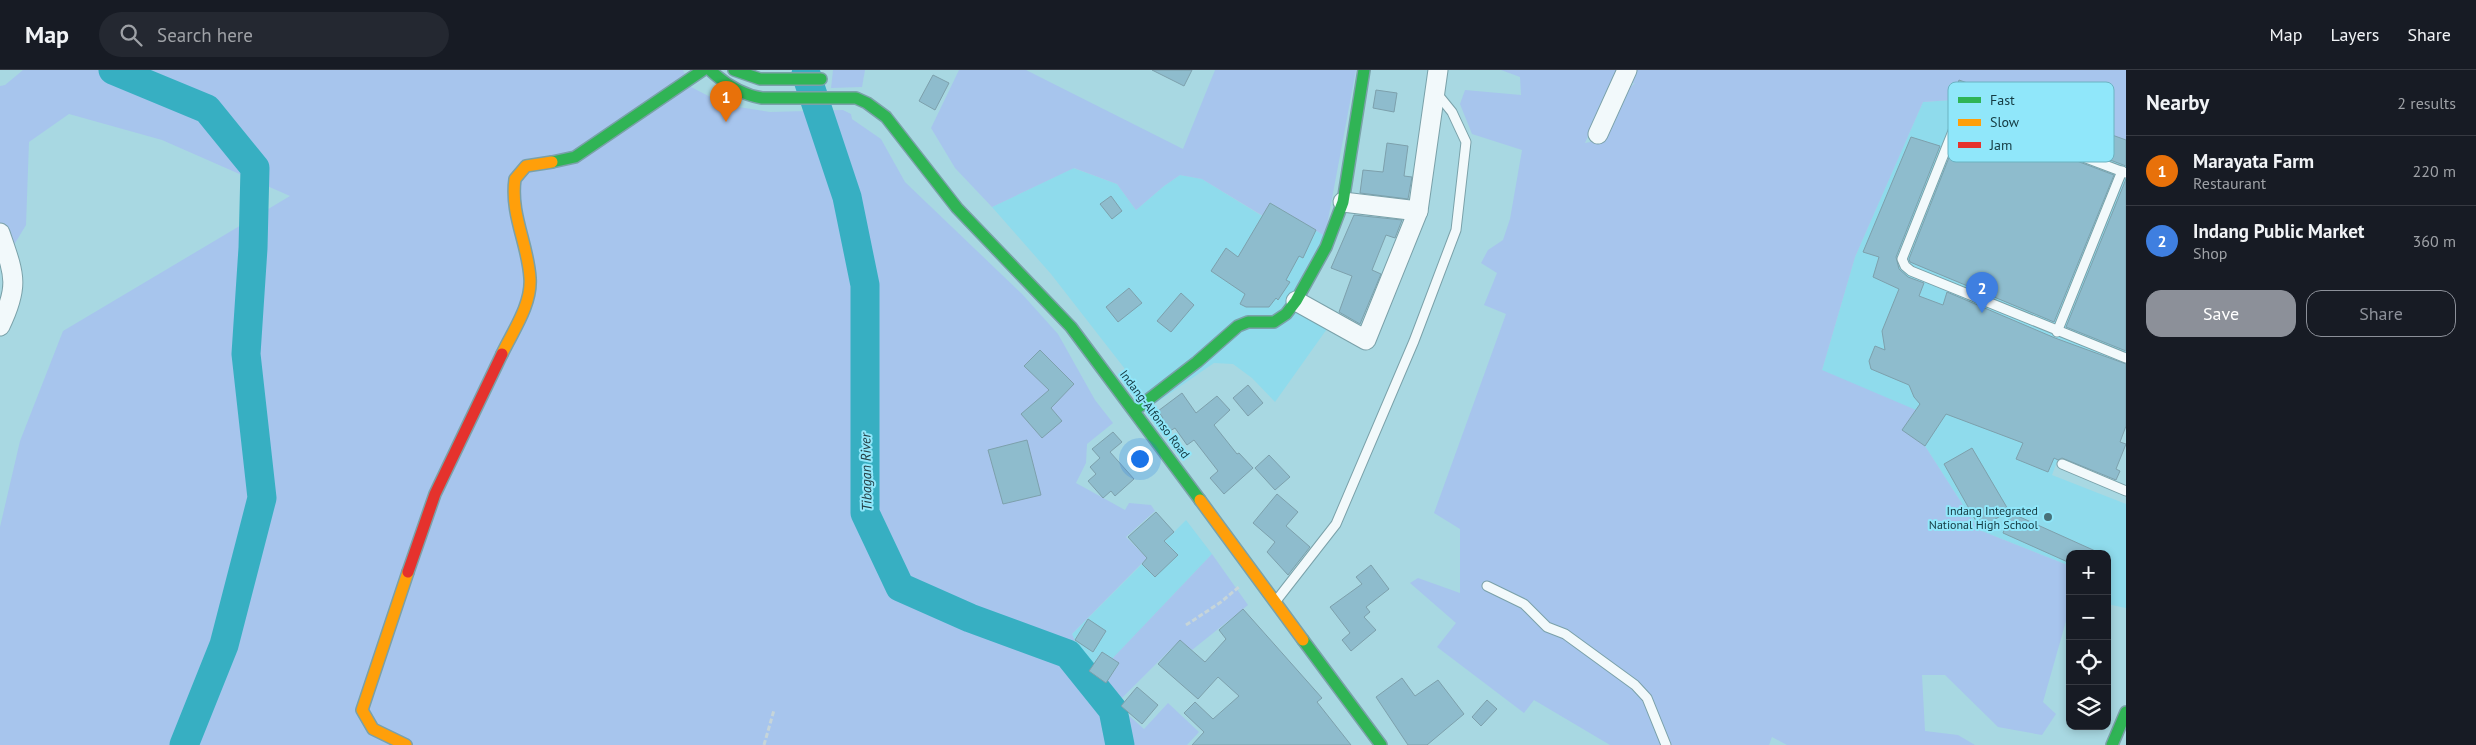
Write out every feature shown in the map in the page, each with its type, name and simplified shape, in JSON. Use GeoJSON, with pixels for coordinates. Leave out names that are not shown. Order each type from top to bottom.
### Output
{"type":"FeatureCollection","features":[{"type":"Feature","properties":{"kind":"street"},"geometry":{"type":"LineString","coordinates":[[406,745],[380,735],[370,727],[362,710],[435,494],[521,315],[528,293],[530,275],[512,194],[514,178],[520,170],[528,165],[559,162],[575,156],[702,70]]}},
{"type":"Feature","properties":{"kind":"street","name":"Indang-Alfonso Road"},"geometry":{"type":"LineString","coordinates":[[710,70],[728,85],[744,94],[769,98],[842,97],[861,99],[885,117]]}},
{"type":"Feature","properties":{"kind":"street"},"geometry":{"type":"LineString","coordinates":[[734,70],[752,78],[768,80],[832,79]]}},
{"type":"Feature","properties":{"kind":"street"},"geometry":{"type":"LineString","coordinates":[[1134,410],[1197,362],[1238,326],[1248,322],[1274,322],[1286,314],[1296,301],[1326,248],[1343,202],[1364,70]]}},
{"type":"Feature","properties":{"kind":"street"},"geometry":{"type":"LineString","coordinates":[[1296,301],[1366,340],[1418,211],[1438,70]]}},
{"type":"Feature","properties":{"kind":"street"},"geometry":{"type":"LineString","coordinates":[[1598,134],[1627,70]]}},
{"type":"Feature","properties":{"kind":"street","name":"Indang-Alfonso Road"},"geometry":{"type":"LineString","coordinates":[[856,88],[900,134],[940,189],[968,220],[1057,310],[1134,410],[1381,745]]}},
{"type":"Feature","properties":{"kind":"street"},"geometry":{"type":"LineString","coordinates":[[1343,202],[1418,211]]}},
{"type":"Feature","properties":{"kind":"street"},"geometry":{"type":"LineString","coordinates":[[0,233],[14,276],[11,304],[0,326]]}},
{"type":"Feature","properties":{"kind":"street"},"geometry":{"type":"LineString","coordinates":[[2112,745],[2126,712]]}},
{"type":"Feature","properties":{"kind":"lane"},"geometry":{"type":"LineString","coordinates":[[1276,601],[1336,524],[1414,342],[1456,230],[1466,142],[1452,112],[1435,90]]}},
{"type":"Feature","properties":{"kind":"lane"},"geometry":{"type":"LineString","coordinates":[[1948,141],[1904,253],[1903,262],[1911,271],[2126,358]]}},
{"type":"Feature","properties":{"kind":"lane"},"geometry":{"type":"LineString","coordinates":[[2058,332],[2124,172],[2097,162]]}},
{"type":"Feature","properties":{"kind":"lane"},"geometry":{"type":"LineString","coordinates":[[2062,464],[2126,491]]}},
{"type":"Feature","properties":{"kind":"lane"},"geometry":{"type":"LineString","coordinates":[[1487,586],[1524,604],[1547,627],[1565,634],[1635,685],[1647,698],[1666,745]]}},
{"type":"Feature","properties":{"kind":"path"},"geometry":{"type":"LineString","coordinates":[[1186,625],[1234,592],[1254,572]]}},
{"type":"Feature","properties":{"kind":"path"},"geometry":{"type":"LineString","coordinates":[[764,745],[774,710]]}},
{"type":"Feature","properties":{"kind":"shaded area"},"geometry":{"type":"Polygon","coordinates":[[[23,70],[683,70],[691,87],[726,105],[770,112],[843,110],[851,114],[852,119],[881,139],[905,182],[1022,294],[1058,334],[1095,400],[1113,423],[1087,444],[1086,463],[1076,483],[1125,510],[1129,503],[1151,505],[1155,511],[1126,537],[1147,558],[1072,634],[1092,683],[1106,683],[1119,664],[1112,659],[1212,554],[1248,605],[1192,650],[1180,640],[1116,704],[1144,729],[1168,703],[1199,732],[1187,745],[0,745],[0,527],[20,441],[63,331],[290,196],[162,140],[69,114],[29,142],[26,225],[0,268],[0,86],[5,85],[23,70]]]}},
{"type":"Feature","properties":{"kind":"shaded area"},"geometry":{"type":"Polygon","coordinates":[[[833,70],[865,70],[862,87],[831,88],[833,70]]]}},
{"type":"Feature","properties":{"kind":"shaded area"},"geometry":{"type":"Polygon","coordinates":[[[959,70],[1026,70],[1183,149],[1215,70],[1356,70],[1325,236],[1271,203],[1263,216],[1202,179],[1180,175],[1136,210],[1117,184],[1074,168],[992,207],[955,168],[931,128],[959,70]]]}},
{"type":"Feature","properties":{"kind":"shaded area"},"geometry":{"type":"Polygon","coordinates":[[[1501,70],[2126,70],[2126,140],[2114,136],[2114,82],[1965,82],[1959,80],[1958,82],[1948,82],[1948,100],[1923,102],[1855,257],[1822,370],[1916,410],[1925,446],[1979,530],[2066,564],[2066,621],[2043,702],[2056,714],[2042,735],[1998,727],[1945,675],[1922,675],[1925,731],[1958,735],[1975,745],[1787,745],[1772,737],[1769,745],[1610,745],[1534,700],[1524,713],[1437,647],[1456,623],[1410,583],[1418,578],[1460,593],[1460,529],[1434,513],[1506,314],[1484,305],[1497,273],[1481,263],[1488,250],[1503,240],[1510,219],[1522,150],[1472,134],[1460,104],[1465,90],[1521,95],[1520,77],[1501,70]],[[1635,83],[1611,85],[1585,143],[1606,139],[1624,93],[1635,83]]]}},
{"type":"Feature","properties":{"kind":"shaded area"},"geometry":{"type":"Polygon","coordinates":[[[1948,100],[1948,162],[2114,162],[2114,136],[2126,140],[2126,394],[2075,412],[2052,475],[2126,504],[2126,608],[2111,605],[2111,550],[2066,550],[2066,564],[1979,530],[1925,446],[1822,370],[1855,257],[1923,102],[1948,100]]]}},
{"type":"Feature","properties":{"kind":"shaded area"},"geometry":{"type":"Polygon","coordinates":[[[1073,168],[1117,184],[1136,210],[1180,175],[1202,179],[1262,216],[1270,203],[1325,236],[1288,304],[1329,326],[1275,402],[1252,378],[1233,364],[1214,363],[1153,405],[1051,274],[992,207],[1073,168]]]}},
{"type":"Feature","properties":{"kind":"shaded area"},"geometry":{"type":"Polygon","coordinates":[[[1186,520],[1212,554],[1113,658],[1119,663],[1106,683],[1092,683],[1072,634],[1186,520]]]}},
{"type":"Feature","properties":{"kind":"building"},"geometry":{"type":"Polygon","coordinates":[[[1152,70],[1192,70],[1184,86],[1152,70]]]}},
{"type":"Feature","properties":{"kind":"building"},"geometry":{"type":"Polygon","coordinates":[[[933,75],[949,83],[935,110],[919,101],[933,75]]]}},
{"type":"Feature","properties":{"kind":"building"},"geometry":{"type":"Polygon","coordinates":[[[1376,90],[1397,93],[1394,112],[1373,108],[1376,90]]]}},
{"type":"Feature","properties":{"kind":"building"},"geometry":{"type":"Polygon","coordinates":[[[2114,136],[2126,140],[2126,166],[2114,161],[2114,136]]]}},
{"type":"Feature","properties":{"kind":"building"},"geometry":{"type":"Polygon","coordinates":[[[1911,137],[1940,146],[1896,257],[1899,269],[1908,277],[1924,283],[1919,296],[1943,305],[1947,292],[2055,338],[2126,364],[2126,426],[2120,442],[2126,444],[2116,469],[2120,471],[2116,480],[2062,458],[2058,460],[2054,458],[2048,472],[2016,459],[2023,443],[1946,414],[1925,446],[1902,430],[1920,404],[1914,397],[1909,385],[1871,369],[1869,361],[1875,346],[1885,350],[1882,331],[1899,289],[1873,277],[1879,257],[1863,252],[1911,137]]]}},
{"type":"Feature","properties":{"kind":"building"},"geometry":{"type":"Polygon","coordinates":[[[1387,143],[1408,146],[1404,176],[1412,177],[1408,199],[1360,193],[1363,170],[1383,172],[1387,143]]]}},
{"type":"Feature","properties":{"kind":"building"},"geometry":{"type":"Polygon","coordinates":[[[1948,160],[1948,162],[2079,162],[2114,175],[2054,322],[1910,262],[1909,259],[1948,160]]]}},
{"type":"Feature","properties":{"kind":"building"},"geometry":{"type":"Polygon","coordinates":[[[2126,179],[2126,351],[2066,327],[2126,179]]]}},
{"type":"Feature","properties":{"kind":"building"},"geometry":{"type":"Polygon","coordinates":[[[1111,196],[1122,211],[1112,219],[1100,204],[1111,196]]]}},
{"type":"Feature","properties":{"kind":"building"},"geometry":{"type":"Polygon","coordinates":[[[1270,203],[1316,230],[1303,258],[1299,256],[1286,280],[1290,282],[1278,300],[1276,298],[1269,307],[1246,307],[1240,304],[1245,294],[1211,271],[1226,248],[1238,257],[1270,203]]]}},
{"type":"Feature","properties":{"kind":"building"},"geometry":{"type":"Polygon","coordinates":[[[1354,215],[1402,220],[1395,238],[1386,235],[1372,270],[1381,274],[1360,324],[1339,312],[1352,276],[1331,268],[1354,215]]]}},
{"type":"Feature","properties":{"kind":"building"},"geometry":{"type":"Polygon","coordinates":[[[1129,288],[1142,303],[1118,322],[1106,307],[1129,288]]]}},
{"type":"Feature","properties":{"kind":"building"},"geometry":{"type":"Polygon","coordinates":[[[1181,293],[1194,305],[1171,332],[1157,321],[1181,293]]]}},
{"type":"Feature","properties":{"kind":"building"},"geometry":{"type":"Polygon","coordinates":[[[1040,350],[1074,384],[1051,408],[1062,421],[1042,438],[1021,414],[1049,390],[1024,366],[1040,350]]]}},
{"type":"Feature","properties":{"kind":"building"},"geometry":{"type":"Polygon","coordinates":[[[1248,385],[1263,403],[1248,416],[1233,398],[1248,385]]]}},
{"type":"Feature","properties":{"kind":"building"},"geometry":{"type":"Polygon","coordinates":[[[1182,393],[1196,413],[1217,396],[1230,410],[1214,425],[1237,454],[1239,453],[1253,468],[1224,494],[1210,478],[1218,471],[1194,440],[1187,445],[1175,428],[1170,431],[1161,420],[1163,418],[1158,411],[1182,393]]]}},
{"type":"Feature","properties":{"kind":"building"},"geometry":{"type":"Polygon","coordinates":[[[1113,432],[1122,442],[1110,452],[1134,479],[1115,496],[1111,491],[1103,498],[1088,481],[1096,474],[1090,467],[1100,458],[1092,449],[1113,432]]]}},
{"type":"Feature","properties":{"kind":"building"},"geometry":{"type":"Polygon","coordinates":[[[1027,440],[1041,495],[1003,504],[988,450],[1027,440]]]}},
{"type":"Feature","properties":{"kind":"building"},"geometry":{"type":"Polygon","coordinates":[[[1972,448],[2009,511],[1980,528],[1944,464],[1972,448]]]}},
{"type":"Feature","properties":{"kind":"building"},"geometry":{"type":"Polygon","coordinates":[[[1269,455],[1290,477],[1275,490],[1255,468],[1269,455]]]}},
{"type":"Feature","properties":{"kind":"building"},"geometry":{"type":"Polygon","coordinates":[[[1277,494],[1298,512],[1286,526],[1310,547],[1288,575],[1267,552],[1275,542],[1253,523],[1277,494]]]}},
{"type":"Feature","properties":{"kind":"building"},"geometry":{"type":"Polygon","coordinates":[[[1156,512],[1174,532],[1164,541],[1178,555],[1155,577],[1142,564],[1147,558],[1128,537],[1156,512]]]}},
{"type":"Feature","properties":{"kind":"building"},"geometry":{"type":"Polygon","coordinates":[[[2011,513],[2093,550],[2066,550],[2066,561],[2003,533],[2011,513]]]}},
{"type":"Feature","properties":{"kind":"building"},"geometry":{"type":"Polygon","coordinates":[[[1371,565],[1389,589],[1366,607],[1370,612],[1364,617],[1376,630],[1351,651],[1342,640],[1350,633],[1330,607],[1362,584],[1356,577],[1371,565]]]}},
{"type":"Feature","properties":{"kind":"building"},"geometry":{"type":"Polygon","coordinates":[[[1243,609],[1322,698],[1317,702],[1351,745],[1192,745],[1204,732],[1184,713],[1195,702],[1213,719],[1239,696],[1218,677],[1198,699],[1158,664],[1180,640],[1205,662],[1226,639],[1219,630],[1243,609]]]}},
{"type":"Feature","properties":{"kind":"building"},"geometry":{"type":"Polygon","coordinates":[[[1088,619],[1106,631],[1093,652],[1075,640],[1088,619]]]}},
{"type":"Feature","properties":{"kind":"building"},"geometry":{"type":"Polygon","coordinates":[[[1102,652],[1119,663],[1106,683],[1089,671],[1102,652]]]}},
{"type":"Feature","properties":{"kind":"building"},"geometry":{"type":"Polygon","coordinates":[[[1402,678],[1415,696],[1438,680],[1464,714],[1427,745],[1408,745],[1376,697],[1402,678]]]}},
{"type":"Feature","properties":{"kind":"building"},"geometry":{"type":"Polygon","coordinates":[[[1137,687],[1158,705],[1142,724],[1121,706],[1137,687]]]}},
{"type":"Feature","properties":{"kind":"building"},"geometry":{"type":"Polygon","coordinates":[[[1487,700],[1497,709],[1481,726],[1472,717],[1487,700]]]}},
{"type":"Feature","properties":{"kind":"waterway"},"geometry":{"type":"LineString","coordinates":[[113,70],[207,109],[255,168],[253,248],[246,354],[262,498],[224,645],[184,745]]}},
{"type":"Feature","properties":{"kind":"waterway","name":"Tibagan River"},"geometry":{"type":"LineString","coordinates":[[806,74],[847,197],[865,285],[865,513],[900,587],[970,618],[1068,654],[1113,710],[1120,745]]}},
{"type":"Feature","properties":{"kind":"traffic: fast"},"geometry":{"type":"LineString","coordinates":[[552,162],[575,157],[703,70]]}},
{"type":"Feature","properties":{"kind":"traffic: fast"},"geometry":{"type":"LineString","coordinates":[[710,70],[734,88],[754,97],[856,98],[867,103],[886,117],[957,208],[1071,327],[1200,500]]}},
{"type":"Feature","properties":{"kind":"traffic: fast"},"geometry":{"type":"LineString","coordinates":[[734,70],[760,79],[821,79]]}},
{"type":"Feature","properties":{"kind":"traffic: fast"},"geometry":{"type":"LineString","coordinates":[[1135,410],[1197,362],[1238,326],[1248,322],[1274,322],[1286,314],[1296,301],[1326,247],[1343,202],[1364,70]]}},
{"type":"Feature","properties":{"kind":"traffic: fast"},"geometry":{"type":"LineString","coordinates":[[1303,640],[1381,745]]}},
{"type":"Feature","properties":{"kind":"traffic: fast"},"geometry":{"type":"LineString","coordinates":[[2112,745],[2126,712]]}},
{"type":"Feature","properties":{"kind":"traffic: slow"},"geometry":{"type":"LineString","coordinates":[[502,354],[521,317],[530,288],[529,265],[515,204],[515,179],[526,166],[552,162]]}},
{"type":"Feature","properties":{"kind":"traffic: slow"},"geometry":{"type":"LineString","coordinates":[[1200,500],[1303,640]]}},
{"type":"Feature","properties":{"kind":"traffic: slow"},"geometry":{"type":"LineString","coordinates":[[406,745],[373,729],[362,710],[408,572]]}},
{"type":"Feature","properties":{"kind":"traffic: jam"},"geometry":{"type":"LineString","coordinates":[[408,572],[435,494],[502,354]]}},
{"type":"Feature","properties":{"kind":"place","name":"Marayata Farm"},"geometry":{"type":"Point","coordinates":[726,122]}},
{"type":"Feature","properties":{"kind":"place","name":"Indang Public Market"},"geometry":{"type":"Point","coordinates":[1982,313]}},
{"type":"Feature","properties":{"kind":"place","name":"Indang Integrated National High School"},"geometry":{"type":"Point","coordinates":[2048,517]}}]}
